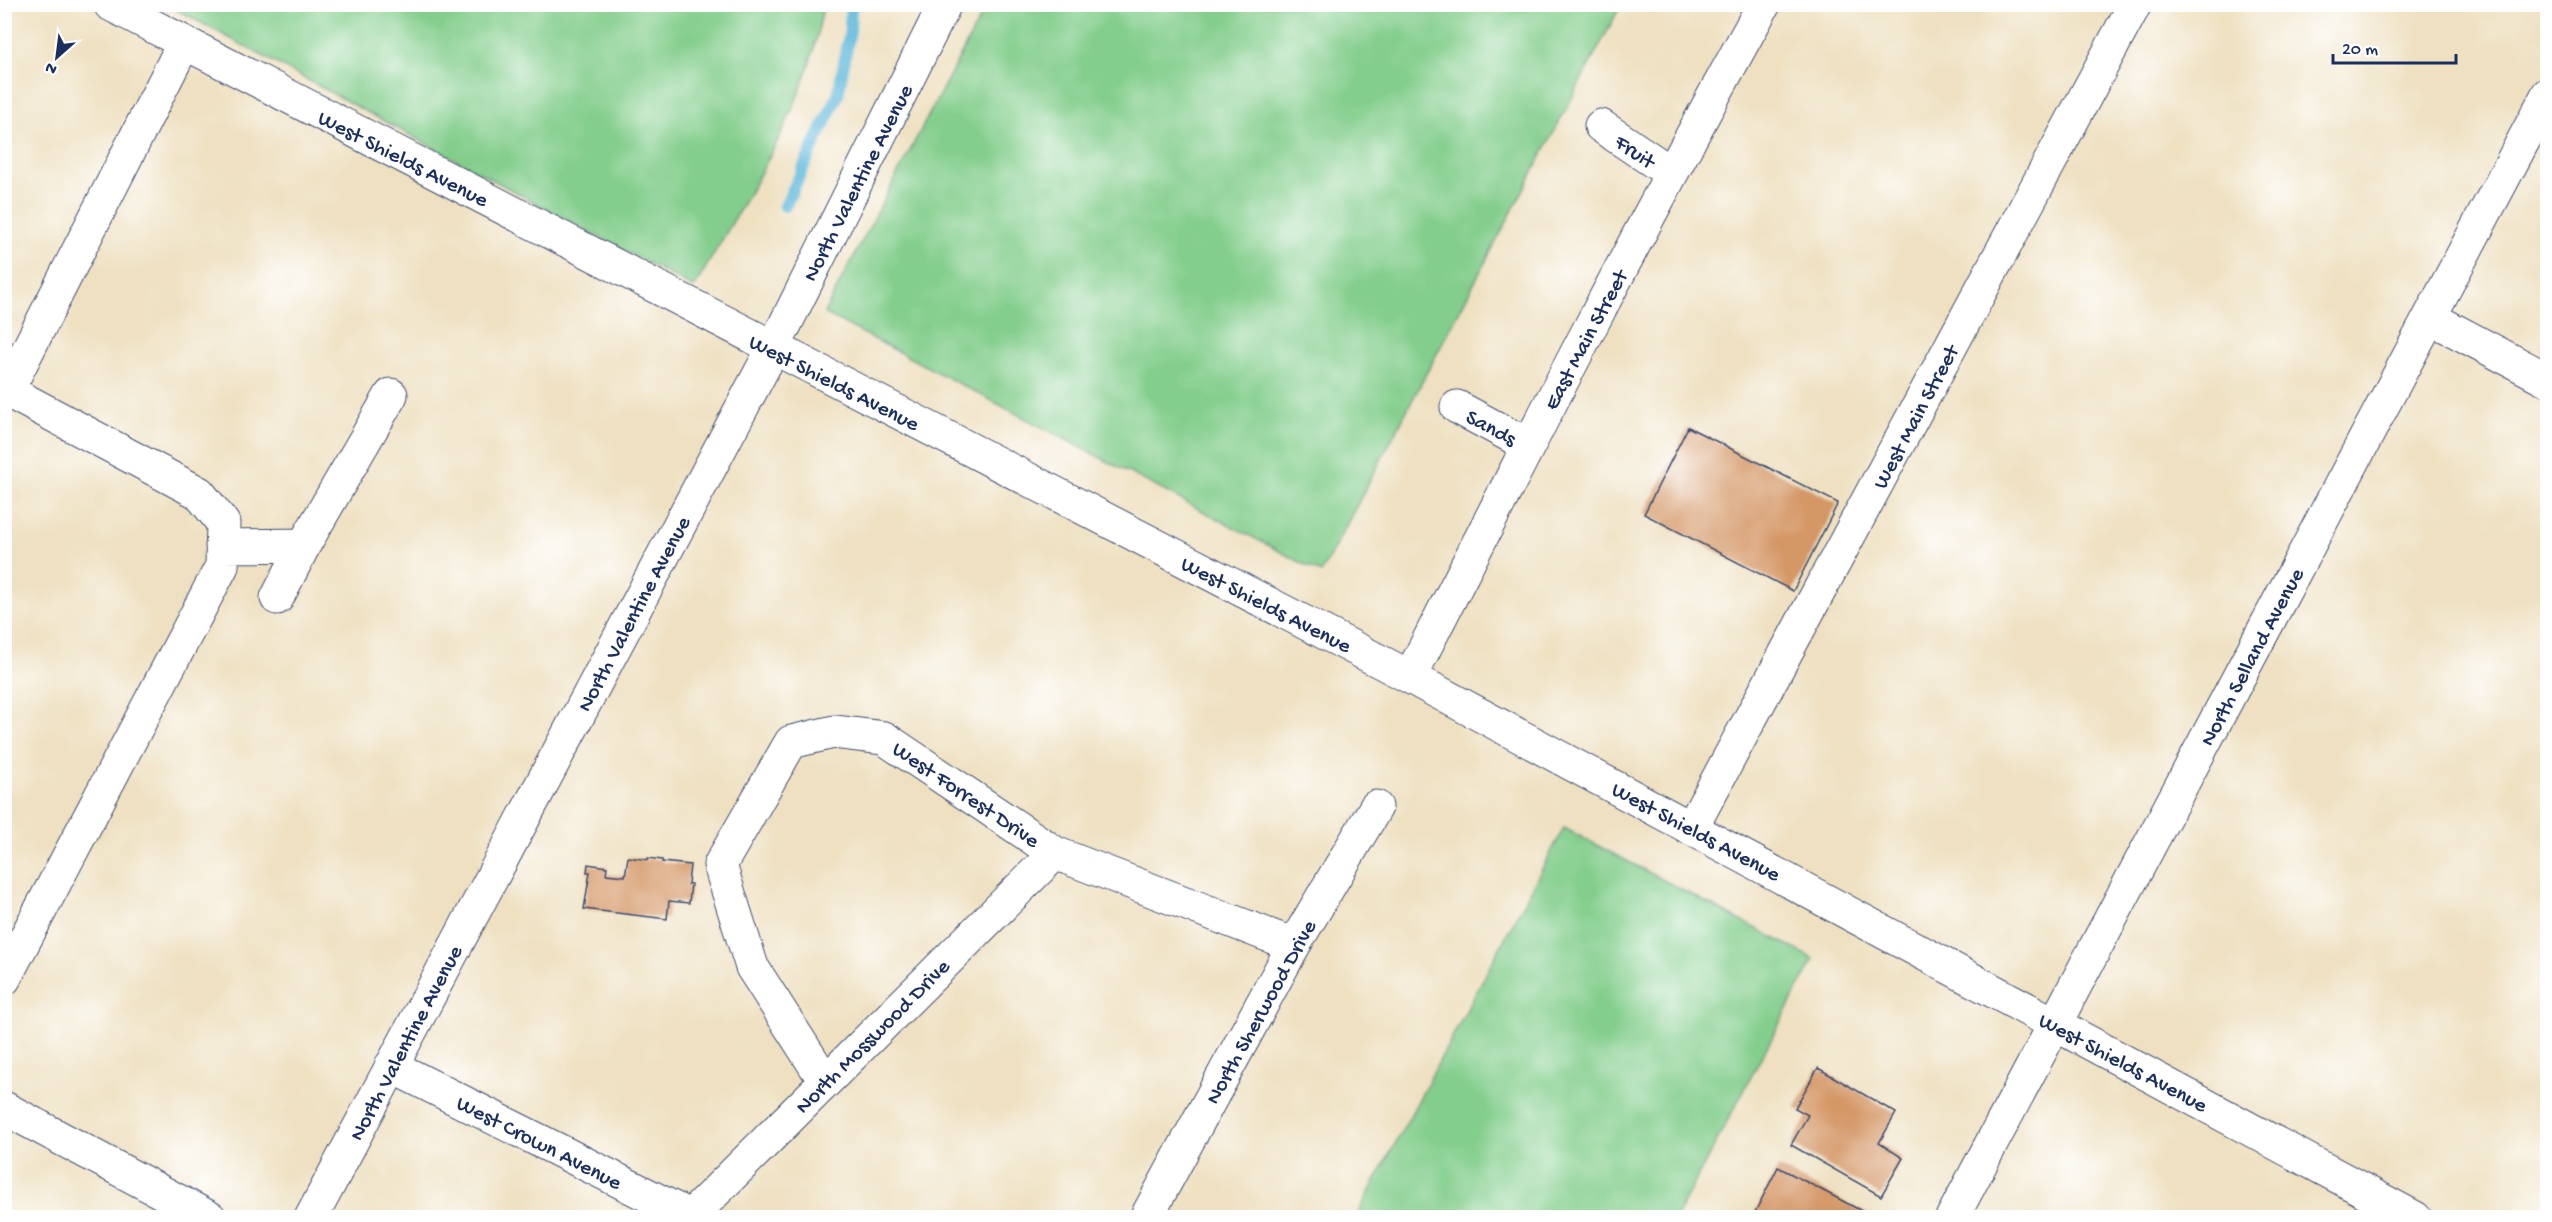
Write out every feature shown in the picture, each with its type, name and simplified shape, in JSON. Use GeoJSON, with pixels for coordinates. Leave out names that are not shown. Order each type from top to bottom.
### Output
{"type":"FeatureCollection","features":[{"type":"Feature","properties":{"kind":"street","name":"West Shields Avenue"},"geometry":{"type":"LineString","coordinates":[[110,4],[1410,677],[1692,826],[2415,1218]]}},
{"type":"Feature","properties":{"kind":"street","name":"North Valentine Avenue"},"geometry":{"type":"LineString","coordinates":[[311,1218],[773,349],[945,4]]}},
{"type":"Feature","properties":{"kind":"street","name":"East Main Street"},"geometry":{"type":"LineString","coordinates":[[1410,677],[1528,445],[1671,173],[1764,4]]}},
{"type":"Feature","properties":{"kind":"street","name":"West Main Street"},"geometry":{"type":"LineString","coordinates":[[1692,826],[2136,4]]}},
{"type":"Feature","properties":{"kind":"street"},"geometry":{"type":"LineString","coordinates":[[4,979],[222,566],[223,524],[199,493],[6,390],[184,43]]}},
{"type":"Feature","properties":{"kind":"street","name":"North Selland Avenue"},"geometry":{"type":"LineString","coordinates":[[1952,1218],[2431,318],[2547,94]]}},
{"type":"Feature","properties":{"kind":"street","name":"Fruit"},"geometry":{"type":"LineString","coordinates":[[1601,126],[1671,173]]}},
{"type":"Feature","properties":{"kind":"street"},"geometry":{"type":"LineString","coordinates":[[2431,318],[2547,380]]}},
{"type":"Feature","properties":{"kind":"street"},"geometry":{"type":"LineString","coordinates":[[277,598],[304,545],[391,395]]}},
{"type":"Feature","properties":{"kind":"street","name":"Sands"},"geometry":{"type":"LineString","coordinates":[[1457,407],[1528,445]]}},
{"type":"Feature","properties":{"kind":"street"},"geometry":{"type":"LineString","coordinates":[[222,546],[304,545]]}},
{"type":"Feature","properties":{"kind":"street","name":"West Forrest Drive"},"geometry":{"type":"LineString","coordinates":[[825,1081],[752,967],[720,865],[791,742],[834,732],[884,738],[1055,853],[1294,945]]}},
{"type":"Feature","properties":{"kind":"street","name":"North Sherwood Drive"},"geometry":{"type":"LineString","coordinates":[[1146,1218],[1294,945],[1376,807]]}},
{"type":"Feature","properties":{"kind":"street","name":"North Mosswood Drive"},"geometry":{"type":"LineString","coordinates":[[689,1217],[1055,853]]}},
{"type":"Feature","properties":{"kind":"street","name":"West Crown Avenue"},"geometry":{"type":"LineString","coordinates":[[392,1066],[689,1217]]}},
{"type":"Feature","properties":{"kind":"street"},"geometry":{"type":"LineString","coordinates":[[4,1108],[210,1218]]}},
{"type":"Feature","properties":{"kind":"green space"},"geometry":{"type":"Polygon","coordinates":[[[168,5],[823,5],[804,80],[789,117],[772,152],[694,288],[168,5]]]}},
{"type":"Feature","properties":{"kind":"green space"},"geometry":{"type":"Polygon","coordinates":[[[987,5],[1621,5],[1321,573],[824,313],[987,5]]]}},
{"type":"Feature","properties":{"kind":"green space"},"geometry":{"type":"Polygon","coordinates":[[[1564,828],[1814,959],[1676,1217],[1356,1217],[1564,828]]]}},
{"type":"Feature","properties":{"kind":"building"},"geometry":{"type":"Polygon","coordinates":[[[1688,427],[1838,503],[1793,591],[1644,514],[1688,427]]]}},
{"type":"Feature","properties":{"kind":"building"},"geometry":{"type":"Polygon","coordinates":[[[628,857],[690,865],[689,903],[669,901],[667,919],[584,909],[590,872],[587,872],[588,864],[607,867],[606,874],[625,876],[628,857]]]}},
{"type":"Feature","properties":{"kind":"building"},"geometry":{"type":"Polygon","coordinates":[[[1818,1068],[1896,1113],[1879,1143],[1903,1158],[1881,1196],[1791,1145],[1808,1115],[1795,1108],[1818,1068]]]}},
{"type":"Feature","properties":{"kind":"building"},"geometry":{"type":"Polygon","coordinates":[[[1778,1167],[1875,1218],[1752,1218],[1778,1167]]]}},
{"type":"Feature","properties":{"kind":"waterway"},"geometry":{"type":"LineString","coordinates":[[785,206],[838,95],[850,30],[851,4]]}}]}
